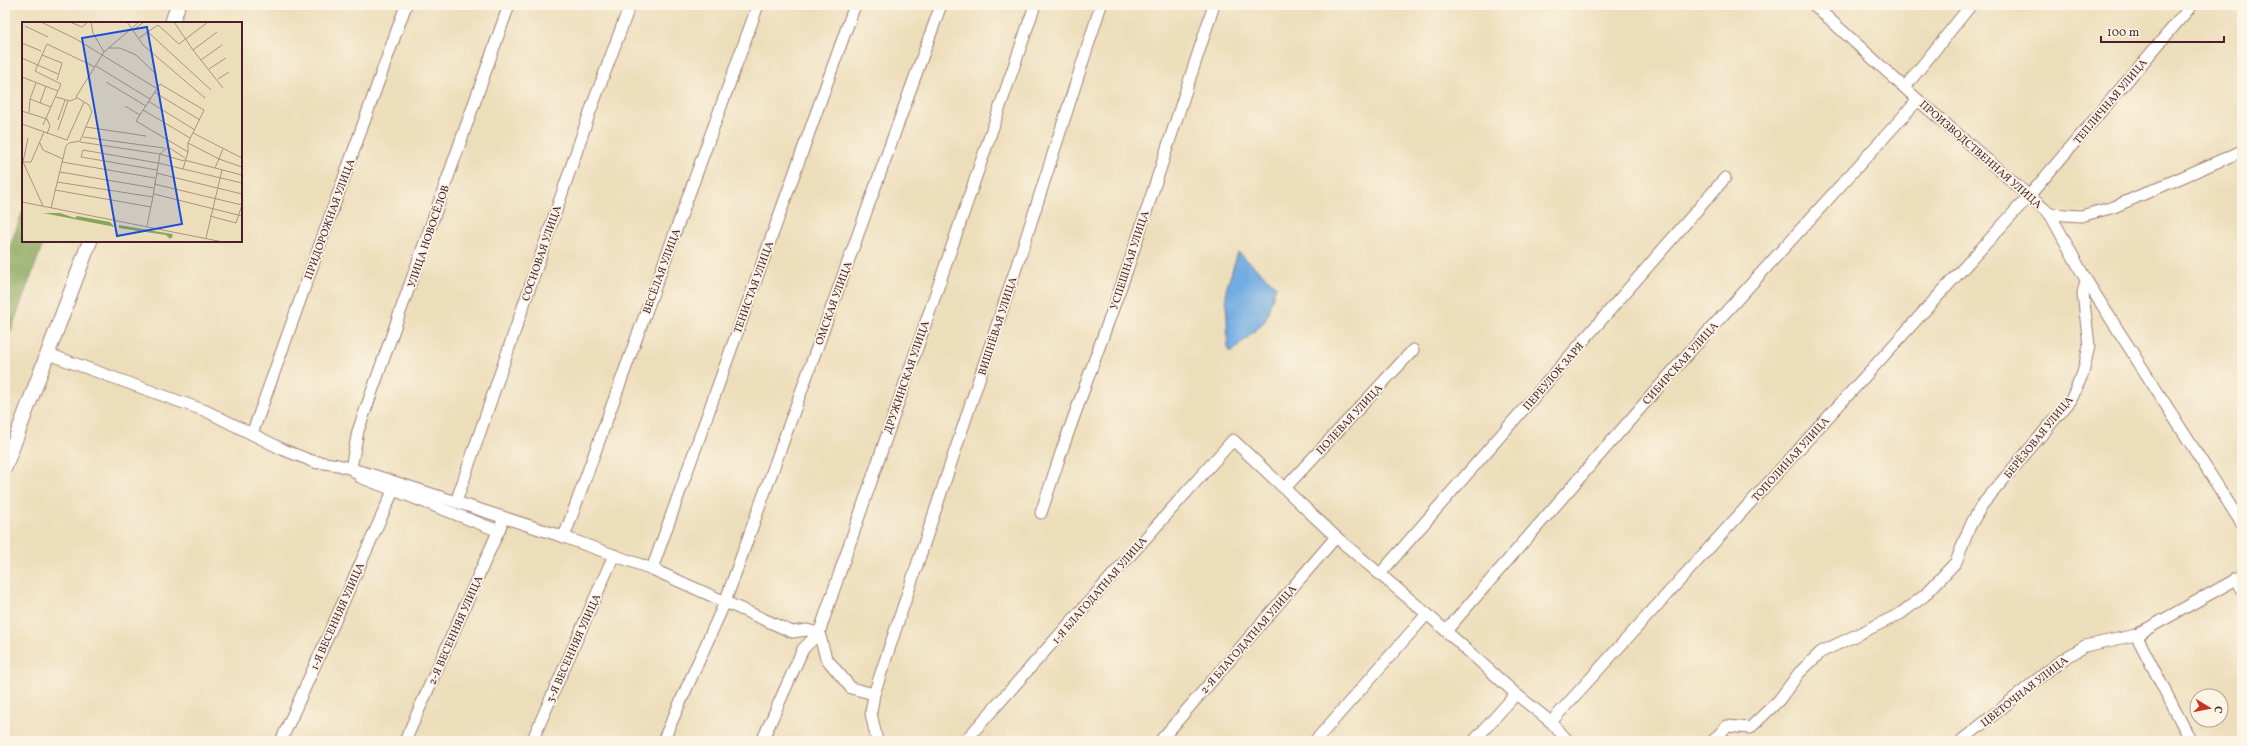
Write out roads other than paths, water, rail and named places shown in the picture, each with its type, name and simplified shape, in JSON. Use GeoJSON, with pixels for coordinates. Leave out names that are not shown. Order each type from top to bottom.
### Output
{"type":"FeatureCollection","features":[{"type":"Feature","properties":{"kind":"main road"},"geometry":{"type":"LineString","coordinates":[[172,22],[178,5]]}},
{"type":"Feature","properties":{"kind":"main road"},"geometry":{"type":"LineString","coordinates":[[5,467],[90,242]]}},
{"type":"Feature","properties":{"kind":"street","name":"ПРИДОРОЖНАЯ УЛИЦА"},"geometry":{"type":"LineString","coordinates":[[252,434],[406,5]]}},
{"type":"Feature","properties":{"kind":"street","name":"УЛИЦА НОВОСЁЛОВ"},"geometry":{"type":"LineString","coordinates":[[351,468],[358,431],[509,5]]}},
{"type":"Feature","properties":{"kind":"street","name":"СОСНОВАЯ УЛИЦА"},"geometry":{"type":"LineString","coordinates":[[456,502],[590,112],[630,5]]}},
{"type":"Feature","properties":{"kind":"street","name":"ВЕСЁЛАЯ УЛИЦА"},"geometry":{"type":"LineString","coordinates":[[564,537],[758,5]]}},
{"type":"Feature","properties":{"kind":"street","name":"ТЕНИСТАЯ УЛИЦА"},"geometry":{"type":"LineString","coordinates":[[652,569],[855,5]]}},
{"type":"Feature","properties":{"kind":"street","name":"ОМСКАЯ УЛИЦА"},"geometry":{"type":"LineString","coordinates":[[663,741],[725,602],[941,5]]}},
{"type":"Feature","properties":{"kind":"street","name":"ДРУЖИНСКАЯ УЛИЦА"},"geometry":{"type":"LineString","coordinates":[[762,741],[803,648],[819,633],[1035,5]]}},
{"type":"Feature","properties":{"kind":"street","name":"ВИШНЁВАЯ УЛИЦА"},"geometry":{"type":"LineString","coordinates":[[877,741],[871,713],[874,694],[1028,234],[1101,5]]}},
{"type":"Feature","properties":{"kind":"street","name":"УСПЕШНАЯ УЛИЦА"},"geometry":{"type":"LineString","coordinates":[[1041,513],[1063,447],[1127,270],[1214,5]]}},
{"type":"Feature","properties":{"kind":"street","name":"ПРОИЗВОДСТВЕННАЯ УЛИЦА"},"geometry":{"type":"LineString","coordinates":[[1814,5],[1918,100],[2028,197],[2050,214],[2081,216],[2114,207],[2242,151]]}},
{"type":"Feature","properties":{"kind":"street"},"geometry":{"type":"LineString","coordinates":[[1905,87],[1971,5]]}},
{"type":"Feature","properties":{"kind":"street","name":"ТЕПЛИЧНАЯ УЛИЦА"},"geometry":{"type":"LineString","coordinates":[[2028,197],[2192,5]]}},
{"type":"Feature","properties":{"kind":"street","name":"СИБИРСКАЯ УЛИЦА"},"geometry":{"type":"LineString","coordinates":[[1446,631],[1685,357],[1918,100]]}},
{"type":"Feature","properties":{"kind":"street","name":"ПЕРЕУЛОК ЗАРЯ"},"geometry":{"type":"LineString","coordinates":[[1380,574],[1725,178]]}},
{"type":"Feature","properties":{"kind":"street","name":"ТОПОЛИНАЯ УЛИЦА"},"geometry":{"type":"LineString","coordinates":[[1551,722],[2028,197]]}},
{"type":"Feature","properties":{"kind":"street"},"geometry":{"type":"LineString","coordinates":[[2050,214],[2086,280],[2242,524]]}},
{"type":"Feature","properties":{"kind":"street","name":"БЕРЁЗОВАЯ УЛИЦА"},"geometry":{"type":"LineString","coordinates":[[1713,741],[1727,726],[1750,728],[1779,700],[1799,673],[1821,652],[1900,614],[1924,596],[1956,562],[1970,526],[1982,504],[2071,400],[2083,373],[2089,346],[2083,293],[2086,280]]}},
{"type":"Feature","properties":{"kind":"street","name":"ПОЛЕВАЯ УЛИЦА"},"geometry":{"type":"LineString","coordinates":[[1285,488],[1413,350]]}},
{"type":"Feature","properties":{"kind":"street"},"geometry":{"type":"LineString","coordinates":[[48,354],[206,411],[284,450],[311,461],[362,478],[499,531]]}},
{"type":"Feature","properties":{"kind":"street","name":"1-Я БЛАГОДАТНАЯ УЛИЦА"},"geometry":{"type":"LineString","coordinates":[[965,741],[1233,440],[1285,488]]}},
{"type":"Feature","properties":{"kind":"street"},"geometry":{"type":"LineString","coordinates":[[311,461],[351,468],[504,519],[564,537],[652,569],[792,632],[807,630],[819,633],[826,658],[851,688],[874,694]]}},
{"type":"Feature","properties":{"kind":"street"},"geometry":{"type":"LineString","coordinates":[[351,468],[362,478]]}},
{"type":"Feature","properties":{"kind":"street"},"geometry":{"type":"LineString","coordinates":[[1285,488],[1336,537],[1427,614],[1516,694],[1551,722],[1568,741]]}},
{"type":"Feature","properties":{"kind":"street","name":"1-Я ВЕСЕННЯЯ УЛИЦА"},"geometry":{"type":"LineString","coordinates":[[281,741],[393,491]]}},
{"type":"Feature","properties":{"kind":"street","name":"2-Я ВЕСЕННЯЯ УЛИЦА"},"geometry":{"type":"LineString","coordinates":[[405,741],[504,519]]}},
{"type":"Feature","properties":{"kind":"street","name":"2-Я БЛАГОДАТНАЯ УЛИЦА"},"geometry":{"type":"LineString","coordinates":[[1160,741],[1336,537]]}},
{"type":"Feature","properties":{"kind":"street","name":"3-Я ВЕСЕННЯЯ УЛИЦА"},"geometry":{"type":"LineString","coordinates":[[532,741],[614,556]]}},
{"type":"Feature","properties":{"kind":"street"},"geometry":{"type":"LineString","coordinates":[[2239,577],[2242,589]]}},
{"type":"Feature","properties":{"kind":"street","name":"ЦВЕТОЧНАЯ УЛИЦА"},"geometry":{"type":"LineString","coordinates":[[1961,741],[2059,662],[2085,646],[2136,635],[2239,577]]}},
{"type":"Feature","properties":{"kind":"street"},"geometry":{"type":"LineString","coordinates":[[1315,741],[1427,614]]}},
{"type":"Feature","properties":{"kind":"street"},"geometry":{"type":"LineString","coordinates":[[2136,635],[2191,741]]}},
{"type":"Feature","properties":{"kind":"street"},"geometry":{"type":"LineString","coordinates":[[1474,741],[1516,694]]}},
{"type":"Feature","properties":{"kind":"water"},"geometry":{"type":"Polygon","coordinates":[[[1238,252],[1276,286],[1265,321],[1231,353],[1228,348],[1226,290],[1238,252]]]}}]}
